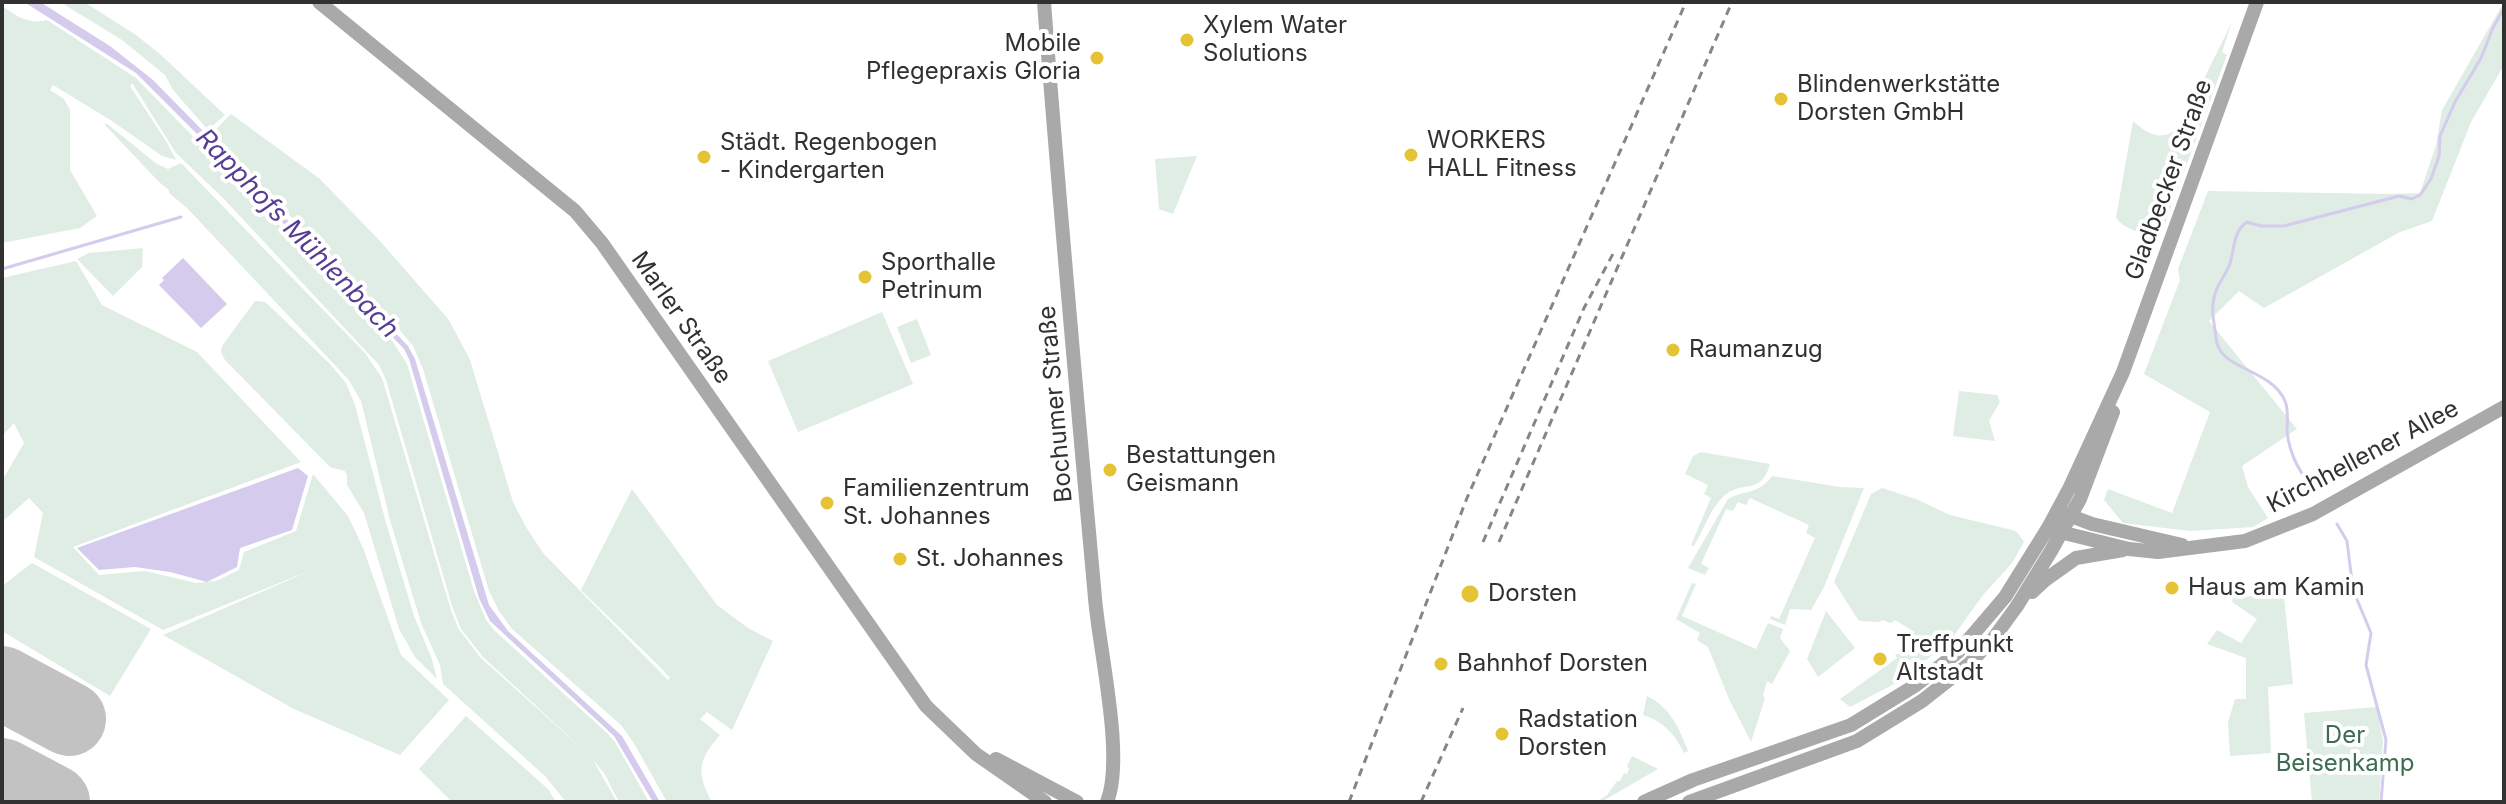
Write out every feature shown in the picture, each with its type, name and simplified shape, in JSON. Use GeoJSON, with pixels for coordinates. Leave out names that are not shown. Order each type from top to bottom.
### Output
{"type":"FeatureCollection","features":[{"type":"Feature","properties":{"kind":"main road","name":"Marler Straße"},"geometry":{"type":"LineString","coordinates":[[319,2],[575,211],[602,243],[926,706],[976,754],[1045,802]]}},
{"type":"Feature","properties":{"kind":"main road","name":"Bochumer Straße"},"geometry":{"type":"LineString","coordinates":[[1044,2],[1095,602],[1112,731],[1111,780],[1107,802]]}},
{"type":"Feature","properties":{"kind":"main road","name":"Gladbecker Straße"},"geometry":{"type":"LineString","coordinates":[[2054,531],[2100,452],[2123,372],[2257,2]]}},
{"type":"Feature","properties":{"kind":"main road","name":"Kirchhellener Allee"},"geometry":{"type":"LineString","coordinates":[[2129,549],[2158,552],[2245,541],[2313,514],[2504,407]]}},
{"type":"Feature","properties":{"kind":"main road","name":"Kirchhellener Allee"},"geometry":{"type":"LineString","coordinates":[[2064,514],[2101,526],[2194,547]]}},
{"type":"Feature","properties":{"kind":"main road"},"geometry":{"type":"LineString","coordinates":[[2054,531],[2129,549]]}},
{"type":"Feature","properties":{"kind":"main road"},"geometry":{"type":"LineString","coordinates":[[1693,780],[1697,801],[1857,741],[1922,701],[1969,664],[1993,639],[2017,606],[2054,531]]}},
{"type":"Feature","properties":{"kind":"main road"},"geometry":{"type":"LineString","coordinates":[[1644,802],[1693,780],[1851,725],[1916,685],[1958,652],[1983,625],[2054,531]]}},
{"type":"Feature","properties":{"kind":"main road"},"geometry":{"type":"LineString","coordinates":[[2017,606],[2045,580],[2076,558],[2129,549]]}},
{"type":"Feature","properties":{"kind":"main road","name":"Marler Straße"},"geometry":{"type":"LineString","coordinates":[[940,721],[1007,765],[1077,802]]}},
{"type":"Feature","properties":{"kind":"green space"},"geometry":{"type":"Polygon","coordinates":[[[60,2],[84,2],[136,35],[225,115],[208,130],[173,90],[165,75],[122,40],[60,2]]]}},
{"type":"Feature","properties":{"kind":"green space"},"geometry":{"type":"Polygon","coordinates":[[[2504,2],[2504,65],[2471,122],[2432,221],[2400,232],[2264,308],[2239,291],[2209,321],[2297,429],[2242,466],[2248,487],[2268,518],[2253,527],[2190,531],[2123,523],[2104,500],[2108,489],[2172,513],[2210,412],[2144,374],[2180,280],[2178,269],[2208,191],[2420,193],[2436,145],[2442,110],[2504,2]]]}},
{"type":"Feature","properties":{"kind":"green space"},"geometry":{"type":"Polygon","coordinates":[[[2,5],[23,18],[47,20],[136,78],[393,342],[407,364],[474,591],[486,620],[608,734],[649,802],[619,802],[604,773],[593,760],[617,802],[566,802],[545,776],[443,684],[440,665],[421,623],[390,520],[361,401],[348,379],[106,123],[157,164],[168,169],[181,163],[365,353],[382,378],[458,628],[480,657],[588,754],[483,657],[461,629],[379,365],[223,198],[176,153],[132,83],[130,86],[176,160],[162,156],[53,85],[50,90],[64,99],[70,110],[70,170],[97,216],[80,228],[2,243],[2,5]]]}},
{"type":"Feature","properties":{"kind":"green space"},"geometry":{"type":"Polygon","coordinates":[[[2232,22],[2222,52],[2227,55],[2160,237],[2154,241],[2116,218],[2133,121],[2155,135],[2167,134],[2180,127],[2232,22]]]}},
{"type":"Feature","properties":{"kind":"green space"},"geometry":{"type":"Polygon","coordinates":[[[231,114],[320,179],[380,241],[449,320],[470,360],[513,502],[526,527],[543,553],[668,680],[670,678],[660,667],[581,590],[632,489],[717,605],[748,628],[773,641],[732,730],[707,712],[700,719],[720,735],[707,752],[702,767],[703,783],[712,802],[667,802],[621,725],[512,629],[499,611],[489,591],[423,369],[413,346],[211,134],[231,114]]]}},
{"type":"Feature","properties":{"kind":"green space"},"geometry":{"type":"Polygon","coordinates":[[[1197,156],[1173,214],[1159,209],[1155,159],[1197,156]]]}},
{"type":"Feature","properties":{"kind":"green space"},"geometry":{"type":"Polygon","coordinates":[[[143,248],[142,267],[113,296],[77,259],[89,253],[143,248]]]}},
{"type":"Feature","properties":{"kind":"green space"},"geometry":{"type":"Polygon","coordinates":[[[76,261],[102,305],[197,352],[301,462],[73,547],[99,575],[145,571],[196,583],[216,581],[239,570],[244,552],[296,531],[313,474],[348,516],[363,548],[401,655],[449,700],[400,755],[294,709],[163,635],[314,569],[163,630],[34,557],[43,513],[29,498],[2,522],[2,481],[24,443],[14,423],[2,436],[2,278],[76,261]]]}},
{"type":"Feature","properties":{"kind":"green space"},"geometry":{"type":"Polygon","coordinates":[[[255,301],[265,302],[346,383],[355,405],[414,616],[437,679],[415,657],[399,629],[364,513],[347,485],[345,471],[330,467],[225,360],[221,352],[222,346],[255,301]]]}},
{"type":"Feature","properties":{"kind":"green space"},"geometry":{"type":"Polygon","coordinates":[[[882,312],[913,384],[798,432],[768,361],[882,312]]]}},
{"type":"Feature","properties":{"kind":"green space"},"geometry":{"type":"Polygon","coordinates":[[[917,319],[931,355],[911,363],[897,327],[917,319]]]}},
{"type":"Feature","properties":{"kind":"green space"},"geometry":{"type":"Polygon","coordinates":[[[1959,391],[1997,395],[2000,402],[1989,421],[1995,441],[1953,436],[1959,391]]]}},
{"type":"Feature","properties":{"kind":"green space"},"geometry":{"type":"Polygon","coordinates":[[[1701,452],[1770,464],[1757,484],[1732,491],[1720,500],[1694,546],[1691,545],[1711,498],[1704,494],[1708,485],[1685,474],[1693,456],[1701,452]]]}},
{"type":"Feature","properties":{"kind":"green space"},"geometry":{"type":"Polygon","coordinates":[[[1772,476],[1864,488],[1824,587],[1811,610],[1790,609],[1785,625],[1770,619],[1771,616],[1779,619],[1815,538],[1806,533],[1809,525],[1750,498],[1746,505],[1738,502],[1733,511],[1726,509],[1701,564],[1709,568],[1705,575],[1688,568],[1728,499],[1757,489],[1772,476]]]}},
{"type":"Feature","properties":{"kind":"green space"},"geometry":{"type":"Polygon","coordinates":[[[1882,488],[1950,515],[2012,530],[2024,542],[2012,563],[1983,595],[1950,641],[1900,681],[1850,707],[1840,699],[1897,658],[1895,655],[1910,648],[1902,638],[1911,630],[1895,620],[1891,623],[1882,620],[1859,621],[1834,582],[1871,494],[1882,488]]]}},
{"type":"Feature","properties":{"kind":"green space"},"geometry":{"type":"Polygon","coordinates":[[[32,563],[151,629],[110,696],[2,631],[2,586],[32,563]]]}},
{"type":"Feature","properties":{"kind":"green space"},"geometry":{"type":"Polygon","coordinates":[[[1692,583],[1696,584],[1682,616],[1756,649],[1768,623],[1783,629],[1780,638],[1790,651],[1772,684],[1767,681],[1751,742],[1708,647],[1697,640],[1700,633],[1676,619],[1692,583]]]}},
{"type":"Feature","properties":{"kind":"green space"},"geometry":{"type":"Polygon","coordinates":[[[2234,596],[2284,597],[2293,684],[2268,687],[2271,753],[2230,756],[2228,722],[2235,699],[2246,699],[2246,658],[2207,644],[2217,630],[2241,643],[2257,619],[2232,602],[2234,596]]]}},
{"type":"Feature","properties":{"kind":"green space"},"geometry":{"type":"Polygon","coordinates":[[[1826,611],[1855,648],[1818,677],[1807,659],[1826,611]]]}},
{"type":"Feature","properties":{"kind":"green space"},"geometry":{"type":"Polygon","coordinates":[[[1647,696],[1668,713],[1688,751],[1684,753],[1677,740],[1662,725],[1643,715],[1647,696]]]}},
{"type":"Feature","properties":{"kind":"green space","name":"Der Beisenkamp"},"geometry":{"type":"Polygon","coordinates":[[[2377,707],[2383,742],[2379,802],[2312,802],[2304,713],[2377,707]]]}},
{"type":"Feature","properties":{"kind":"green space"},"geometry":{"type":"Polygon","coordinates":[[[466,716],[548,789],[556,802],[452,802],[419,769],[466,716]]]}},
{"type":"Feature","properties":{"kind":"green space"},"geometry":{"type":"Polygon","coordinates":[[[1632,756],[1658,769],[1596,802],[1607,795],[1624,773],[1627,774],[1632,756]]]}},
{"type":"Feature","properties":{"kind":"water"},"geometry":{"type":"Polygon","coordinates":[[[24,2],[40,2],[110,46],[153,80],[205,133],[200,137],[136,73],[24,2]]]}},
{"type":"Feature","properties":{"kind":"water","name":"Rapphofs Mühlenbach"},"geometry":{"type":"Polygon","coordinates":[[[208,137],[408,346],[415,359],[489,605],[508,631],[622,736],[660,802],[653,802],[614,736],[490,621],[479,598],[404,349],[204,141],[208,137]]]}},
{"type":"Feature","properties":{"kind":"water"},"geometry":{"type":"Polygon","coordinates":[[[183,258],[227,304],[201,328],[159,285],[164,280],[162,278],[183,258]]]}},
{"type":"Feature","properties":{"kind":"water"},"geometry":{"type":"Polygon","coordinates":[[[298,468],[308,476],[292,530],[240,548],[237,567],[207,582],[135,567],[99,570],[77,548],[298,468]]]}},
{"type":"Feature","properties":{"kind":"waterway"},"geometry":{"type":"LineString","coordinates":[[2317,492],[2293,457],[2288,441],[2286,405],[2279,391],[2271,383],[2231,361],[2217,344],[2214,298],[2229,266],[2236,236],[2247,222],[2261,226],[2284,226],[2399,196],[2412,199],[2420,195],[2431,179],[2439,156],[2440,136],[2455,102],[2481,58],[2504,8]]}},
{"type":"Feature","properties":{"kind":"waterway"},"geometry":{"type":"LineString","coordinates":[[2,269],[181,217]]}},
{"type":"Feature","properties":{"kind":"waterway"},"geometry":{"type":"LineString","coordinates":[[2337,524],[2347,541],[2353,590],[2371,633],[2366,665],[2386,740],[2381,802]]}},
{"type":"Feature","properties":{"kind":"runway"},"geometry":{"type":"LineString","coordinates":[[2,683],[69,719]]}},
{"type":"Feature","properties":{"kind":"runway"},"geometry":{"type":"LineString","coordinates":[[2,775],[53,802]]}},
{"type":"Feature","properties":{"kind":"railway"},"geometry":{"type":"LineString","coordinates":[[1349,802],[1467,498],[1686,2]]}},
{"type":"Feature","properties":{"kind":"railway"},"geometry":{"type":"LineString","coordinates":[[1499,542],[1732,2]]}},
{"type":"Feature","properties":{"kind":"railway"},"geometry":{"type":"LineString","coordinates":[[1483,542],[1584,308],[1614,252]]}},
{"type":"Feature","properties":{"kind":"railway"},"geometry":{"type":"LineString","coordinates":[[1421,802],[1463,708]]}},
{"type":"Feature","properties":{"kind":"place","name":"Xylem Water Solutions"},"geometry":{"type":"Point","coordinates":[1187,40]}},
{"type":"Feature","properties":{"kind":"place","name":"Mobile Pflegepraxis Gloria"},"geometry":{"type":"Point","coordinates":[1097,58]}},
{"type":"Feature","properties":{"kind":"place","name":"Blindenwerkstätte Dorsten GmbH"},"geometry":{"type":"Point","coordinates":[1781,99]}},
{"type":"Feature","properties":{"kind":"place","name":"WORKERS HALL Fitness"},"geometry":{"type":"Point","coordinates":[1411,155]}},
{"type":"Feature","properties":{"kind":"place","name":"Städt. Regenbogen - Kindergarten"},"geometry":{"type":"Point","coordinates":[704,157]}},
{"type":"Feature","properties":{"kind":"place","name":"Sporthalle Petrinum"},"geometry":{"type":"Point","coordinates":[865,277]}},
{"type":"Feature","properties":{"kind":"place","name":"Raumanzug"},"geometry":{"type":"Point","coordinates":[1673,350]}},
{"type":"Feature","properties":{"kind":"place","name":"Bestattungen Geismann"},"geometry":{"type":"Point","coordinates":[1110,470]}},
{"type":"Feature","properties":{"kind":"place","name":"Familienzentrum St. Johannes"},"geometry":{"type":"Point","coordinates":[827,503]}},
{"type":"Feature","properties":{"kind":"place","name":"St. Johannes"},"geometry":{"type":"Point","coordinates":[900,559]}},
{"type":"Feature","properties":{"kind":"place","name":"Haus am Kamin"},"geometry":{"type":"Point","coordinates":[2172,588]}},
{"type":"Feature","properties":{"kind":"place","name":"Dorsten"},"geometry":{"type":"Point","coordinates":[1470,594]}},
{"type":"Feature","properties":{"kind":"place","name":"Treffpunkt Altstadt"},"geometry":{"type":"Point","coordinates":[1880,659]}},
{"type":"Feature","properties":{"kind":"place","name":"Bahnhof Dorsten"},"geometry":{"type":"Point","coordinates":[1441,664]}},
{"type":"Feature","properties":{"kind":"place","name":"Radstation Dorsten"},"geometry":{"type":"Point","coordinates":[1502,734]}}]}
